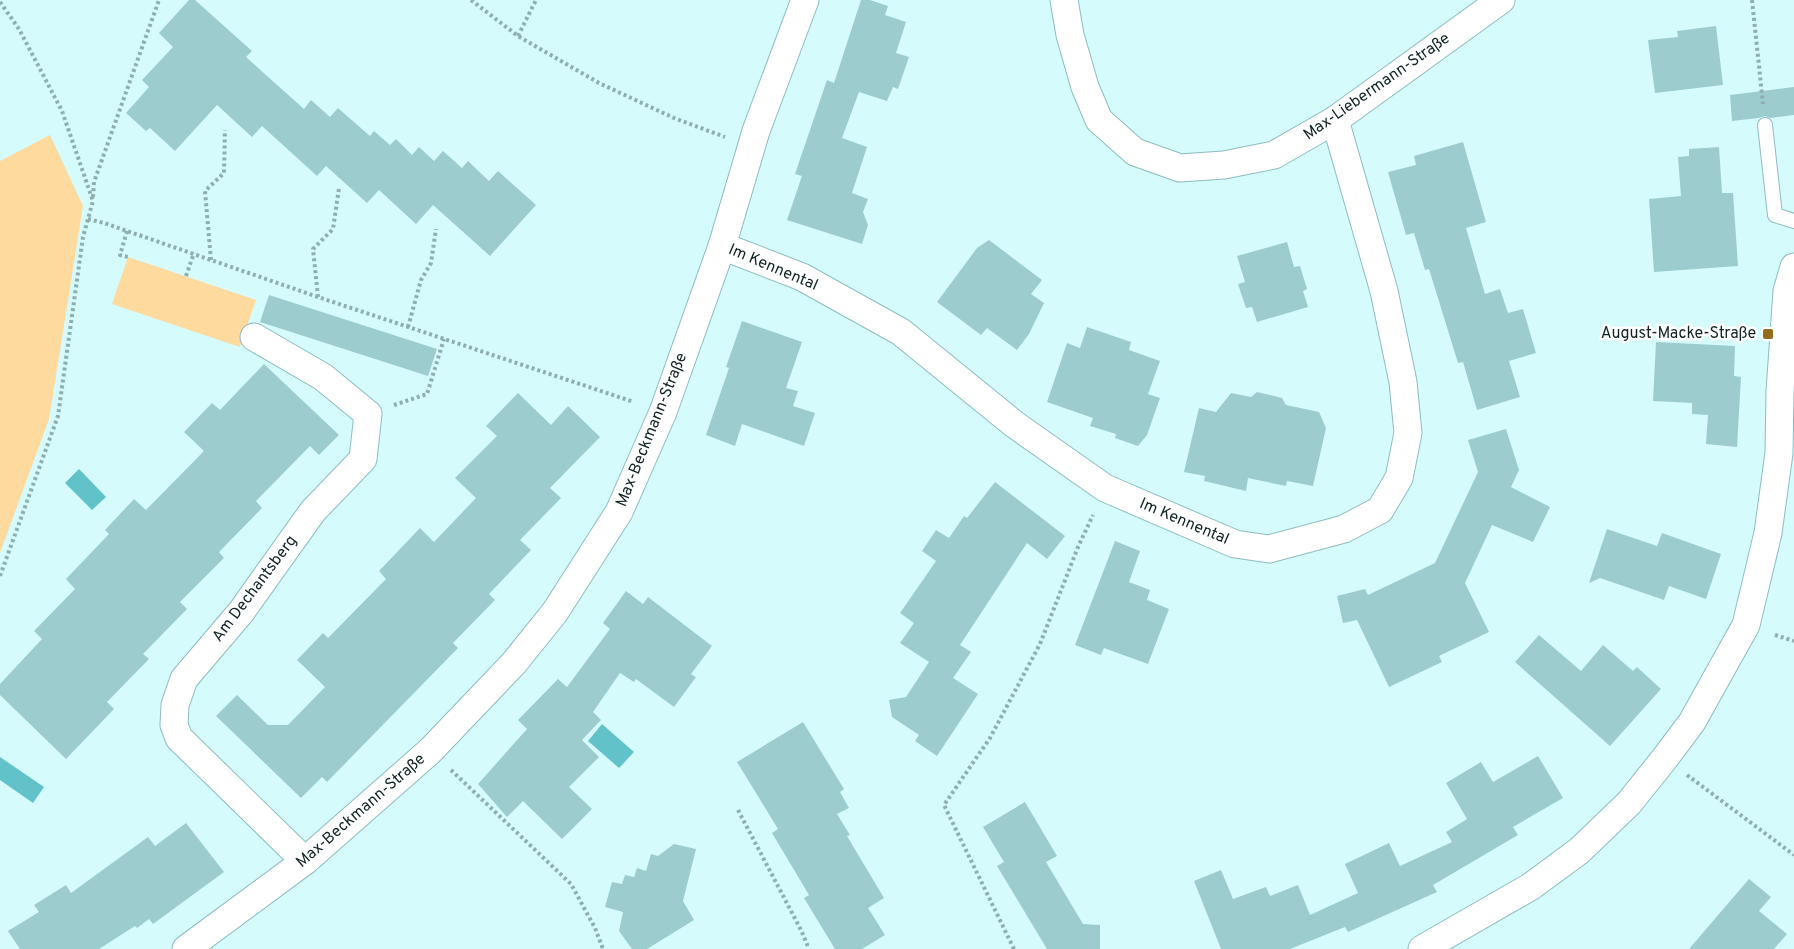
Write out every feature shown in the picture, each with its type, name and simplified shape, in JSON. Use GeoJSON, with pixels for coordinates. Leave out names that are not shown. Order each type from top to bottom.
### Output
{"type":"FeatureCollection","features":[{"type":"Feature","properties":{"kind":"street","name":"Max-Beckmann-Straße"},"geometry":{"type":"LineString","coordinates":[[186,949],[305,861],[430,751],[514,663],[555,612],[620,512],[663,412],[722,246],[751,147],[805,0]]}},
{"type":"Feature","properties":{"kind":"street","name":"Max-Liebermann-Straße"},"geometry":{"type":"LineString","coordinates":[[1064,0],[1070,35],[1085,87],[1099,120],[1135,152],[1180,168],[1224,165],[1274,155],[1335,120],[1501,0]]}},
{"type":"Feature","properties":{"kind":"street","name":"Im Kennental"},"geometry":{"type":"LineString","coordinates":[[722,246],[802,277],[901,332],[1014,424],[1105,488],[1235,544],[1269,549],[1344,529],[1380,510],[1399,478],[1408,433],[1403,382],[1384,291],[1335,120]]}},
{"type":"Feature","properties":{"kind":"street"},"geometry":{"type":"LineString","coordinates":[[1422,949],[1530,887],[1579,851],[1629,804],[1692,722],[1746,625],[1768,533],[1779,453],[1780,391],[1787,291],[1794,267]]}},
{"type":"Feature","properties":{"kind":"street"},"geometry":{"type":"LineString","coordinates":[[254,337],[323,377],[368,414]]}},
{"type":"Feature","properties":{"kind":"street","name":"Am Dechantsberg"},"geometry":{"type":"LineString","coordinates":[[305,861],[179,738],[174,725],[175,705],[184,679],[241,612],[313,511],[363,459],[368,414]]}},
{"type":"Feature","properties":{"kind":"lane"},"geometry":{"type":"LineString","coordinates":[[1766,125],[1775,215],[1794,221]]}},
{"type":"Feature","properties":{"kind":"path"},"geometry":{"type":"LineString","coordinates":[[0,576],[58,416],[83,237],[93,201],[94,182],[159,0]]}},
{"type":"Feature","properties":{"kind":"path"},"geometry":{"type":"LineString","coordinates":[[471,0],[518,36],[599,83],[674,118],[751,147]]}},
{"type":"Feature","properties":{"kind":"path"},"geometry":{"type":"LineString","coordinates":[[518,36],[536,0]]}},
{"type":"Feature","properties":{"kind":"path"},"geometry":{"type":"LineString","coordinates":[[1752,0],[1766,125]]}},
{"type":"Feature","properties":{"kind":"path"},"geometry":{"type":"LineString","coordinates":[[0,2],[19,29],[62,111],[93,201]]}},
{"type":"Feature","properties":{"kind":"path"},"geometry":{"type":"LineString","coordinates":[[211,260],[205,191],[224,173],[225,130]]}},
{"type":"Feature","properties":{"kind":"path"},"geometry":{"type":"LineString","coordinates":[[318,297],[313,249],[333,229],[339,188]]}},
{"type":"Feature","properties":{"kind":"path"},"geometry":{"type":"LineString","coordinates":[[88,219],[663,412]]}},
{"type":"Feature","properties":{"kind":"path"},"geometry":{"type":"LineString","coordinates":[[408,327],[421,280],[431,264],[436,230]]}},
{"type":"Feature","properties":{"kind":"path"},"geometry":{"type":"LineString","coordinates":[[127,231],[120,255],[128,257]]}},
{"type":"Feature","properties":{"kind":"path"},"geometry":{"type":"LineString","coordinates":[[186,276],[194,253]]}},
{"type":"Feature","properties":{"kind":"path"},"geometry":{"type":"LineString","coordinates":[[368,414],[427,394],[444,339]]}},
{"type":"Feature","properties":{"kind":"path"},"geometry":{"type":"LineString","coordinates":[[1014,949],[944,805],[990,738],[1034,655],[1078,547]]}},
{"type":"Feature","properties":{"kind":"path"},"geometry":{"type":"LineString","coordinates":[[430,751],[571,884],[595,928],[603,949]]}},
{"type":"Feature","properties":{"kind":"path"},"geometry":{"type":"LineString","coordinates":[[1665,758],[1794,855]]}},
{"type":"Feature","properties":{"kind":"path"},"geometry":{"type":"LineString","coordinates":[[738,810],[809,949]]}},
{"type":"Feature","properties":{"kind":"shaded area"},"geometry":{"type":"Polygon","coordinates":[[[50,135],[83,206],[49,419],[0,553],[0,161],[50,135]]]}},
{"type":"Feature","properties":{"kind":"shaded area"},"geometry":{"type":"Polygon","coordinates":[[[128,257],[256,300],[240,347],[112,304],[128,257]]]}},
{"type":"Feature","properties":{"kind":"water"},"geometry":{"type":"Polygon","coordinates":[[[79,469],[106,497],[92,510],[65,483],[79,469]]]}},
{"type":"Feature","properties":{"kind":"water"},"geometry":{"type":"Polygon","coordinates":[[[602,724],[634,752],[619,768],[588,741],[602,724]]]}},
{"type":"Feature","properties":{"kind":"water"},"geometry":{"type":"Polygon","coordinates":[[[0,757],[44,787],[33,803],[0,780],[0,757]]]}},
{"type":"Feature","properties":{"kind":"building"},"geometry":{"type":"Polygon","coordinates":[[[189,0],[195,0],[252,51],[246,57],[304,109],[311,100],[330,117],[338,108],[370,136],[374,131],[390,145],[396,139],[412,155],[419,147],[434,161],[443,151],[462,168],[468,161],[489,181],[498,171],[536,205],[490,256],[433,205],[416,224],[379,190],[367,203],[326,166],[317,176],[262,126],[252,137],[217,105],[175,151],[150,128],[146,131],[126,113],[149,87],[142,80],[173,47],[159,33],[189,0]]]}},
{"type":"Feature","properties":{"kind":"building"},"geometry":{"type":"Polygon","coordinates":[[[861,0],[870,0],[888,6],[885,15],[906,22],[896,53],[909,57],[898,89],[893,87],[887,101],[859,92],[842,138],[867,147],[852,193],[868,199],[863,212],[868,225],[862,244],[787,220],[802,176],[795,174],[827,80],[834,83],[861,0]]]}},
{"type":"Feature","properties":{"kind":"building"},"geometry":{"type":"Polygon","coordinates":[[[1716,26],[1723,85],[1655,93],[1648,40],[1678,37],[1677,31],[1716,26]]]}},
{"type":"Feature","properties":{"kind":"building"},"geometry":{"type":"Polygon","coordinates":[[[1794,87],[1794,115],[1732,121],[1730,95],[1794,87]]]}},
{"type":"Feature","properties":{"kind":"building"},"geometry":{"type":"Polygon","coordinates":[[[1463,142],[1486,222],[1466,228],[1485,294],[1500,289],[1508,313],[1523,309],[1536,353],[1509,361],[1520,397],[1477,410],[1463,362],[1458,363],[1429,269],[1425,270],[1414,233],[1406,235],[1388,172],[1416,165],[1414,156],[1463,142]]]}},
{"type":"Feature","properties":{"kind":"building"},"geometry":{"type":"Polygon","coordinates":[[[1719,147],[1722,193],[1733,193],[1738,266],[1654,272],[1649,199],[1681,196],[1678,157],[1689,156],[1689,149],[1719,147]]]}},
{"type":"Feature","properties":{"kind":"building"},"geometry":{"type":"Polygon","coordinates":[[[989,240],[1042,280],[1031,294],[1044,303],[1029,334],[1017,350],[987,328],[981,335],[937,302],[977,248],[989,240]]]}},
{"type":"Feature","properties":{"kind":"building"},"geometry":{"type":"Polygon","coordinates":[[[1287,242],[1294,267],[1300,266],[1307,289],[1303,291],[1308,307],[1257,322],[1252,307],[1246,308],[1238,284],[1245,282],[1237,256],[1287,242]]]}},
{"type":"Feature","properties":{"kind":"building"},"geometry":{"type":"Polygon","coordinates":[[[269,295],[437,349],[428,376],[260,322],[269,295]]]}},
{"type":"Feature","properties":{"kind":"building"},"geometry":{"type":"Polygon","coordinates":[[[742,321],[802,342],[786,388],[798,391],[793,406],[815,413],[804,446],[742,424],[735,446],[706,435],[742,321]]]}},
{"type":"Feature","properties":{"kind":"building"},"geometry":{"type":"Polygon","coordinates":[[[1087,327],[1131,342],[1129,350],[1160,361],[1148,394],[1160,398],[1147,435],[1138,446],[1115,438],[1116,434],[1090,426],[1093,418],[1047,402],[1067,343],[1080,348],[1087,327]]]}},
{"type":"Feature","properties":{"kind":"building"},"geometry":{"type":"Polygon","coordinates":[[[1656,342],[1735,346],[1734,376],[1741,377],[1737,447],[1706,444],[1708,415],[1692,414],[1692,403],[1653,401],[1656,342]]]}},
{"type":"Feature","properties":{"kind":"building"},"geometry":{"type":"Polygon","coordinates":[[[264,364],[339,435],[319,455],[310,446],[256,501],[262,508],[219,552],[224,558],[180,602],[187,609],[143,654],[149,659],[107,702],[114,709],[66,759],[0,695],[0,684],[42,639],[34,631],[75,589],[66,579],[109,534],[105,530],[134,499],[146,510],[204,451],[184,432],[212,403],[220,410],[264,364]]]}},
{"type":"Feature","properties":{"kind":"building"},"geometry":{"type":"Polygon","coordinates":[[[1257,392],[1282,398],[1286,405],[1319,412],[1326,428],[1313,486],[1287,481],[1286,486],[1248,478],[1246,491],[1204,481],[1205,476],[1184,472],[1199,408],[1216,412],[1231,393],[1251,397],[1257,392]]]}},
{"type":"Feature","properties":{"kind":"building"},"geometry":{"type":"Polygon","coordinates":[[[518,393],[551,425],[568,406],[600,437],[550,488],[561,498],[520,540],[531,550],[489,594],[495,600],[453,643],[458,648],[327,782],[322,777],[301,798],[216,716],[237,695],[268,725],[288,725],[325,687],[297,660],[323,633],[328,638],[386,579],[379,571],[420,528],[434,542],[476,498],[455,478],[497,436],[486,426],[518,393]]]}},
{"type":"Feature","properties":{"kind":"building"},"geometry":{"type":"Polygon","coordinates":[[[1506,429],[1519,470],[1511,487],[1550,507],[1533,542],[1492,525],[1465,583],[1489,632],[1439,656],[1442,662],[1389,687],[1357,620],[1343,623],[1337,596],[1365,589],[1368,595],[1435,563],[1478,472],[1468,440],[1506,429]]]}},
{"type":"Feature","properties":{"kind":"building"},"geometry":{"type":"Polygon","coordinates":[[[995,482],[1065,536],[1047,559],[1027,543],[960,645],[971,652],[953,678],[978,694],[937,756],[915,741],[919,735],[892,717],[889,700],[906,697],[929,662],[900,643],[914,623],[900,613],[936,561],[922,551],[936,530],[949,538],[964,516],[967,518],[995,482]]]}},
{"type":"Feature","properties":{"kind":"building"},"geometry":{"type":"Polygon","coordinates":[[[1607,529],[1657,546],[1662,533],[1721,554],[1706,599],[1669,586],[1664,600],[1600,578],[1589,583],[1607,529]]]}},
{"type":"Feature","properties":{"kind":"building"},"geometry":{"type":"Polygon","coordinates":[[[1115,541],[1140,551],[1129,582],[1150,590],[1147,600],[1169,609],[1148,664],[1104,648],[1101,655],[1075,645],[1115,541]]]}},
{"type":"Feature","properties":{"kind":"building"},"geometry":{"type":"Polygon","coordinates":[[[626,591],[643,604],[648,597],[712,646],[691,674],[696,677],[674,707],[636,679],[634,682],[620,673],[593,712],[601,720],[582,740],[599,757],[569,787],[592,809],[562,839],[523,801],[507,817],[478,784],[527,729],[518,720],[558,679],[567,687],[610,629],[603,623],[626,591]]]}},
{"type":"Feature","properties":{"kind":"building"},"geometry":{"type":"Polygon","coordinates":[[[1539,635],[1581,671],[1603,645],[1633,671],[1637,667],[1661,689],[1610,746],[1515,662],[1539,635]]]}},
{"type":"Feature","properties":{"kind":"building"},"geometry":{"type":"Polygon","coordinates":[[[803,722],[844,789],[840,792],[849,808],[837,814],[850,835],[847,836],[884,898],[868,908],[885,935],[862,949],[835,949],[804,898],[809,895],[772,833],[778,829],[737,762],[803,722]]]}},
{"type":"Feature","properties":{"kind":"building"},"geometry":{"type":"Polygon","coordinates":[[[1538,756],[1563,798],[1513,827],[1518,835],[1433,885],[1437,892],[1348,932],[1345,927],[1290,949],[1221,949],[1194,881],[1221,870],[1233,899],[1266,887],[1270,896],[1298,885],[1310,915],[1358,893],[1345,864],[1389,843],[1400,866],[1452,842],[1446,832],[1467,819],[1446,783],[1481,762],[1493,782],[1538,756]]]}},
{"type":"Feature","properties":{"kind":"building"},"geometry":{"type":"Polygon","coordinates":[[[1025,802],[1057,856],[1046,862],[1083,924],[1100,925],[1100,949],[1047,949],[997,866],[1004,862],[983,827],[1025,802]]]}},
{"type":"Feature","properties":{"kind":"building"},"geometry":{"type":"Polygon","coordinates":[[[186,823],[224,872],[153,924],[149,919],[99,949],[20,949],[8,931],[39,912],[34,905],[66,885],[71,893],[148,837],[155,846],[186,823]]]}},
{"type":"Feature","properties":{"kind":"building"},"geometry":{"type":"Polygon","coordinates":[[[674,844],[696,849],[683,901],[694,920],[647,949],[632,949],[619,931],[623,912],[605,907],[612,882],[622,884],[625,875],[634,877],[637,868],[646,871],[651,854],[658,856],[674,844]]]}},
{"type":"Feature","properties":{"kind":"building"},"geometry":{"type":"Polygon","coordinates":[[[1749,879],[1771,897],[1759,911],[1787,934],[1774,949],[1689,949],[1749,879]]]}},
{"type":"Feature","properties":{"kind":"place","name":"August-Macke-Straße"},"geometry":{"type":"Point","coordinates":[1768,334]}}]}
